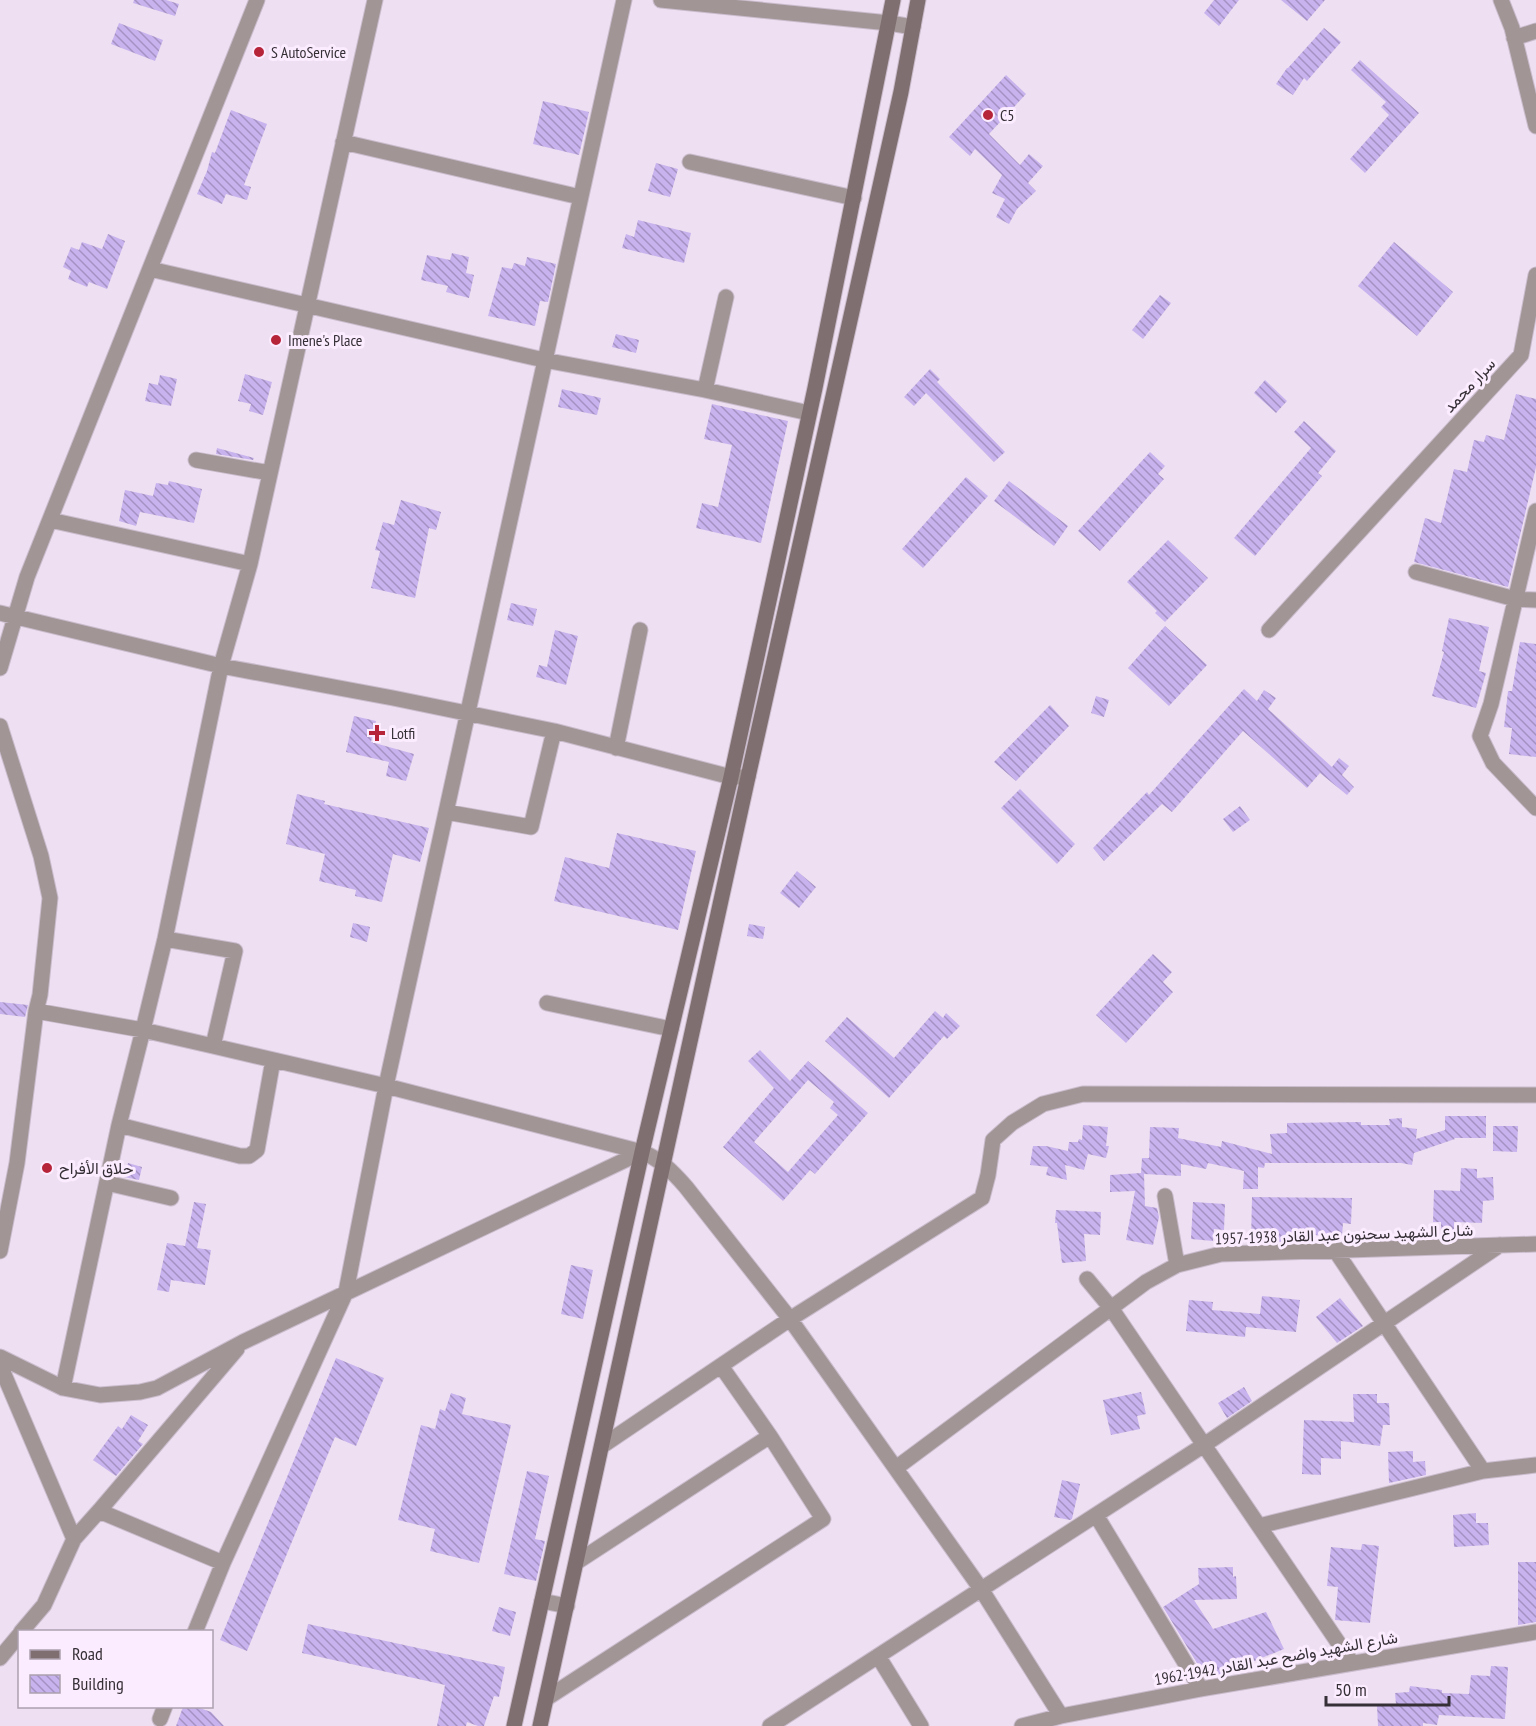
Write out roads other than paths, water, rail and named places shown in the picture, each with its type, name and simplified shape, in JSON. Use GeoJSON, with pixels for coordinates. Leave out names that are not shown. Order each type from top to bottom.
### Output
{"type":"FeatureCollection","features":[{"type":"Feature","properties":{"kind":"street"},"geometry":{"type":"LineString","coordinates":[[0,668],[8,614],[27,577],[257,0]]}},
{"type":"Feature","properties":{"kind":"street"},"geometry":{"type":"LineString","coordinates":[[63,1388],[119,1125],[165,939],[221,666],[250,564],[375,0]]}},
{"type":"Feature","properties":{"kind":"street"},"geometry":{"type":"LineString","coordinates":[[196,1630],[223,1563],[346,1292],[386,1086],[624,0]]}},
{"type":"Feature","properties":{"kind":"street"},"geometry":{"type":"LineString","coordinates":[[661,0],[764,5],[913,27]]}},
{"type":"Feature","properties":{"kind":"street"},"geometry":{"type":"LineString","coordinates":[[514,1726],[642,1152],[731,777],[854,198],[893,0]]}},
{"type":"Feature","properties":{"kind":"street"},"geometry":{"type":"LineString","coordinates":[[540,1726],[901,92],[918,0]]}},
{"type":"Feature","properties":{"kind":"street"},"geometry":{"type":"LineString","coordinates":[[1501,0],[1515,38],[1536,126]]}},
{"type":"Feature","properties":{"kind":"street"},"geometry":{"type":"LineString","coordinates":[[1515,38],[1536,31]]}},
{"type":"Feature","properties":{"kind":"street"},"geometry":{"type":"LineString","coordinates":[[343,142],[580,196]]}},
{"type":"Feature","properties":{"kind":"street"},"geometry":{"type":"LineString","coordinates":[[690,162],[854,198]]}},
{"type":"Feature","properties":{"kind":"street"},"geometry":{"type":"LineString","coordinates":[[150,269],[544,360],[705,390],[809,413]]}},
{"type":"Feature","properties":{"kind":"street","name":"سرار محمد"},"geometry":{"type":"LineString","coordinates":[[1269,630],[1388,499],[1529,357],[1536,275]]}},
{"type":"Feature","properties":{"kind":"street"},"geometry":{"type":"LineString","coordinates":[[705,390],[726,297]]}},
{"type":"Feature","properties":{"kind":"street"},"geometry":{"type":"LineString","coordinates":[[196,460],[270,473]]}},
{"type":"Feature","properties":{"kind":"street"},"geometry":{"type":"LineString","coordinates":[[1536,511],[1491,704],[1480,736],[1493,764],[1536,807]]}},
{"type":"Feature","properties":{"kind":"street"},"geometry":{"type":"LineString","coordinates":[[50,520],[250,564]]}},
{"type":"Feature","properties":{"kind":"street"},"geometry":{"type":"LineString","coordinates":[[1416,572],[1515,599],[1536,600]]}},
{"type":"Feature","properties":{"kind":"street"},"geometry":{"type":"LineString","coordinates":[[8,614],[221,666],[554,731],[731,777],[748,777]]}},
{"type":"Feature","properties":{"kind":"street"},"geometry":{"type":"LineString","coordinates":[[616,748],[640,630]]}},
{"type":"Feature","properties":{"kind":"street"},"geometry":{"type":"LineString","coordinates":[[0,726],[41,856],[50,898],[40,994],[17,1163],[0,1251]]}},
{"type":"Feature","properties":{"kind":"street"},"geometry":{"type":"LineString","coordinates":[[446,812],[531,827],[554,731]]}},
{"type":"Feature","properties":{"kind":"street"},"geometry":{"type":"LineString","coordinates":[[165,939],[235,951],[213,1046]]}},
{"type":"Feature","properties":{"kind":"street"},"geometry":{"type":"LineString","coordinates":[[546,1003],[671,1029]]}},
{"type":"Feature","properties":{"kind":"street"},"geometry":{"type":"LineString","coordinates":[[36,1011],[143,1030],[386,1086],[654,1156],[686,1187],[790,1319],[981,1589],[1061,1716]]}},
{"type":"Feature","properties":{"kind":"street"},"geometry":{"type":"LineString","coordinates":[[119,1125],[240,1156],[249,1156],[256,1150],[273,1060]]}},
{"type":"Feature","properties":{"kind":"street"},"geometry":{"type":"LineString","coordinates":[[602,1446],[790,1319],[982,1198],[993,1140],[1012,1123],[1043,1104],[1083,1094],[1536,1095]]}},
{"type":"Feature","properties":{"kind":"street"},"geometry":{"type":"LineString","coordinates":[[0,1357],[63,1388],[100,1395],[140,1392],[157,1388],[243,1342],[642,1152]]}},
{"type":"Feature","properties":{"kind":"street"},"geometry":{"type":"LineString","coordinates":[[107,1183],[171,1198]]}},
{"type":"Feature","properties":{"kind":"street"},"geometry":{"type":"LineString","coordinates":[[1165,1196],[1177,1265]]}},
{"type":"Feature","properties":{"kind":"street","name":"شارع الشهيد سحنون عبد القادر 1938-1957"},"geometry":{"type":"LineString","coordinates":[[896,1468],[1146,1282],[1177,1265],[1221,1254],[1536,1244]]}},
{"type":"Feature","properties":{"kind":"street"},"geometry":{"type":"LineString","coordinates":[[770,1726],[1204,1445],[1500,1245]]}},
{"type":"Feature","properties":{"kind":"street"},"geometry":{"type":"LineString","coordinates":[[1335,1250],[1483,1472]]}},
{"type":"Feature","properties":{"kind":"street"},"geometry":{"type":"LineString","coordinates":[[1087,1279],[1111,1308],[1352,1663]]}},
{"type":"Feature","properties":{"kind":"street"},"geometry":{"type":"LineString","coordinates":[[23,1630],[44,1605],[74,1539],[243,1342]]}},
{"type":"Feature","properties":{"kind":"street"},"geometry":{"type":"LineString","coordinates":[[0,1365],[74,1539]]}},
{"type":"Feature","properties":{"kind":"street"},"geometry":{"type":"LineString","coordinates":[[547,1698],[823,1519],[770,1436],[721,1366]]}},
{"type":"Feature","properties":{"kind":"street"},"geometry":{"type":"LineString","coordinates":[[576,1562],[770,1436]]}},
{"type":"Feature","properties":{"kind":"street"},"geometry":{"type":"LineString","coordinates":[[1259,1526],[1483,1472],[1536,1465]]}},
{"type":"Feature","properties":{"kind":"street"},"geometry":{"type":"LineString","coordinates":[[99,1511],[223,1563]]}},
{"type":"Feature","properties":{"kind":"street"},"geometry":{"type":"LineString","coordinates":[[1096,1515],[1201,1689]]}},
{"type":"Feature","properties":{"kind":"street"},"geometry":{"type":"LineString","coordinates":[[542,1601],[567,1606]]}},
{"type":"Feature","properties":{"kind":"street","name":"شارع الشهيد واضح عبد القادر 1942-1962"},"geometry":{"type":"LineString","coordinates":[[1022,1726],[1061,1716],[1201,1689],[1536,1632]]}},
{"type":"Feature","properties":{"kind":"street"},"geometry":{"type":"LineString","coordinates":[[0,1658],[18,1636]]}},
{"type":"Feature","properties":{"kind":"street"},"geometry":{"type":"LineString","coordinates":[[878,1656],[921,1726]]}},
{"type":"Feature","properties":{"kind":"place","name":"S AutoService"},"geometry":{"type":"Point","coordinates":[259,52]}},
{"type":"Feature","properties":{"kind":"place","name":"C5"},"geometry":{"type":"Point","coordinates":[988,115]}},
{"type":"Feature","properties":{"kind":"place","name":"Imene's Place"},"geometry":{"type":"Point","coordinates":[276,340]}},
{"type":"Feature","properties":{"kind":"place","name":"Lotfi"},"geometry":{"type":"Point","coordinates":[377,733]}},
{"type":"Feature","properties":{"kind":"place","name":"حلاق الأفراح"},"geometry":{"type":"Point","coordinates":[47,1168]}}]}
